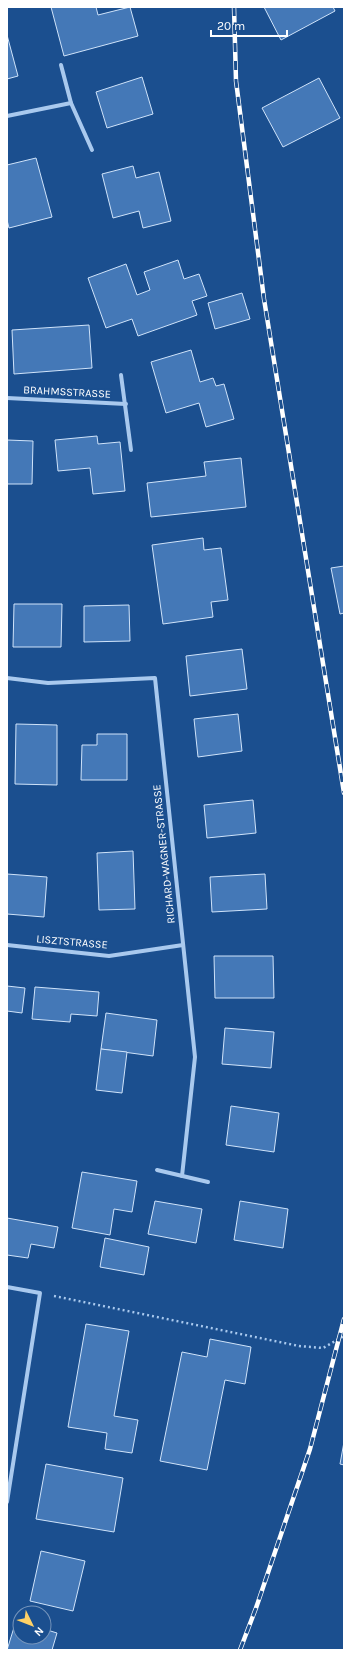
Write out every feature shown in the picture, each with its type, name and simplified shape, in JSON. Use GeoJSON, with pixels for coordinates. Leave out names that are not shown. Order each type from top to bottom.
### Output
{"type":"FeatureCollection","features":[{"type":"Feature","properties":{"kind":"street"},"geometry":{"type":"LineString","coordinates":[[61,65],[71,102],[92,150]]}},
{"type":"Feature","properties":{"kind":"street"},"geometry":{"type":"LineString","coordinates":[[7,116],[71,102]]}},
{"type":"Feature","properties":{"kind":"street","name":"BRAHMSSTRASSE"},"geometry":{"type":"LineString","coordinates":[[121,375],[131,450]]}},
{"type":"Feature","properties":{"kind":"street","name":"BRAHMSSTRASSE"},"geometry":{"type":"LineString","coordinates":[[7,398],[126,404]]}},
{"type":"Feature","properties":{"kind":"street","name":"RICHARD-WAGNER-STRASSE"},"geometry":{"type":"LineString","coordinates":[[7,678],[48,683],[155,678],[195,1057],[182,1176]]}},
{"type":"Feature","properties":{"kind":"street","name":"LISZTSTRASSE"},"geometry":{"type":"LineString","coordinates":[[7,945],[108,956],[183,945]]}},
{"type":"Feature","properties":{"kind":"street"},"geometry":{"type":"LineString","coordinates":[[157,1170],[208,1182]]}},
{"type":"Feature","properties":{"kind":"street"},"geometry":{"type":"LineString","coordinates":[[7,1287],[40,1293],[7,1502]]}},
{"type":"Feature","properties":{"kind":"path"},"geometry":{"type":"LineString","coordinates":[[40,1293],[299,1346],[322,1348],[344,1336]]}},
{"type":"Feature","properties":{"kind":"building"},"geometry":{"type":"Polygon","coordinates":[[[51,7],[96,7],[98,15],[130,7],[138,36],[64,56],[51,7]]]}},
{"type":"Feature","properties":{"kind":"building"},"geometry":{"type":"Polygon","coordinates":[[[264,7],[333,7],[335,11],[281,40],[264,7]]]}},
{"type":"Feature","properties":{"kind":"building"},"geometry":{"type":"Polygon","coordinates":[[[7,35],[18,76],[7,79],[7,35]]]}},
{"type":"Feature","properties":{"kind":"building"},"geometry":{"type":"Polygon","coordinates":[[[142,77],[153,114],[107,128],[96,92],[142,77]]]}},
{"type":"Feature","properties":{"kind":"building"},"geometry":{"type":"Polygon","coordinates":[[[319,78],[340,118],[283,147],[262,108],[319,78]]]}},
{"type":"Feature","properties":{"kind":"building"},"geometry":{"type":"Polygon","coordinates":[[[36,158],[52,217],[9,228],[7,220],[7,165],[36,158]]]}},
{"type":"Feature","properties":{"kind":"building"},"geometry":{"type":"Polygon","coordinates":[[[133,166],[136,178],[159,172],[171,221],[143,228],[139,211],[113,218],[102,174],[133,166]]]}},
{"type":"Feature","properties":{"kind":"building"},"geometry":{"type":"Polygon","coordinates":[[[178,260],[184,279],[199,274],[207,296],[192,301],[197,315],[138,336],[132,319],[106,328],[88,278],[126,264],[137,295],[150,290],[144,272],[178,260]]]}},
{"type":"Feature","properties":{"kind":"building"},"geometry":{"type":"Polygon","coordinates":[[[242,293],[250,319],[215,329],[208,303],[242,293]]]}},
{"type":"Feature","properties":{"kind":"building"},"geometry":{"type":"Polygon","coordinates":[[[89,325],[92,368],[14,374],[12,330],[89,325]]]}},
{"type":"Feature","properties":{"kind":"building"},"geometry":{"type":"Polygon","coordinates":[[[191,350],[200,382],[213,378],[216,386],[224,384],[234,419],[206,427],[199,403],[166,413],[151,362],[191,350]]]}},
{"type":"Feature","properties":{"kind":"building"},"geometry":{"type":"Polygon","coordinates":[[[97,436],[98,444],[120,442],[125,491],[93,494],[90,468],[58,471],[55,440],[97,436]]]}},
{"type":"Feature","properties":{"kind":"building"},"geometry":{"type":"Polygon","coordinates":[[[7,440],[33,441],[32,484],[7,484],[7,440]]]}},
{"type":"Feature","properties":{"kind":"building"},"geometry":{"type":"Polygon","coordinates":[[[241,458],[246,507],[151,517],[147,483],[206,476],[204,462],[241,458]]]}},
{"type":"Feature","properties":{"kind":"building"},"geometry":{"type":"Polygon","coordinates":[[[203,538],[204,550],[221,548],[228,600],[211,602],[213,617],[163,624],[152,545],[203,538]]]}},
{"type":"Feature","properties":{"kind":"building"},"geometry":{"type":"Polygon","coordinates":[[[344,566],[344,613],[340,614],[331,568],[344,566]]]}},
{"type":"Feature","properties":{"kind":"building"},"geometry":{"type":"Polygon","coordinates":[[[14,604],[62,604],[61,647],[13,647],[14,604]]]}},
{"type":"Feature","properties":{"kind":"building"},"geometry":{"type":"Polygon","coordinates":[[[129,605],[130,641],[84,642],[84,606],[129,605]]]}},
{"type":"Feature","properties":{"kind":"building"},"geometry":{"type":"Polygon","coordinates":[[[242,649],[247,689],[190,696],[186,656],[242,649]]]}},
{"type":"Feature","properties":{"kind":"building"},"geometry":{"type":"Polygon","coordinates":[[[238,714],[242,751],[198,757],[194,719],[238,714]]]}},
{"type":"Feature","properties":{"kind":"building"},"geometry":{"type":"Polygon","coordinates":[[[16,724],[57,725],[57,785],[15,784],[16,724]]]}},
{"type":"Feature","properties":{"kind":"building"},"geometry":{"type":"Polygon","coordinates":[[[97,734],[127,734],[127,780],[81,780],[82,745],[97,745],[97,734]]]}},
{"type":"Feature","properties":{"kind":"building"},"geometry":{"type":"Polygon","coordinates":[[[253,800],[256,833],[207,838],[204,805],[253,800]]]}},
{"type":"Feature","properties":{"kind":"building"},"geometry":{"type":"Polygon","coordinates":[[[133,851],[135,909],[99,910],[97,853],[133,851]]]}},
{"type":"Feature","properties":{"kind":"building"},"geometry":{"type":"Polygon","coordinates":[[[7,874],[47,877],[44,917],[7,914],[7,874]]]}},
{"type":"Feature","properties":{"kind":"building"},"geometry":{"type":"Polygon","coordinates":[[[265,874],[267,909],[212,912],[210,877],[265,874]]]}},
{"type":"Feature","properties":{"kind":"building"},"geometry":{"type":"Polygon","coordinates":[[[214,956],[273,956],[274,998],[215,998],[214,956]]]}},
{"type":"Feature","properties":{"kind":"building"},"geometry":{"type":"Polygon","coordinates":[[[7,986],[25,988],[22,1013],[7,1011],[7,986]]]}},
{"type":"Feature","properties":{"kind":"building"},"geometry":{"type":"Polygon","coordinates":[[[35,987],[99,992],[97,1016],[71,1014],[70,1022],[32,1019],[35,987]]]}},
{"type":"Feature","properties":{"kind":"building"},"geometry":{"type":"Polygon","coordinates":[[[106,1013],[157,1020],[153,1056],[101,1049],[106,1013]]]}},
{"type":"Feature","properties":{"kind":"building"},"geometry":{"type":"Polygon","coordinates":[[[225,1028],[274,1032],[271,1068],[222,1064],[225,1028]]]}},
{"type":"Feature","properties":{"kind":"building"},"geometry":{"type":"Polygon","coordinates":[[[101,1049],[127,1052],[122,1093],[96,1090],[101,1049]]]}},
{"type":"Feature","properties":{"kind":"building"},"geometry":{"type":"Polygon","coordinates":[[[231,1106],[279,1113],[274,1152],[226,1145],[231,1106]]]}},
{"type":"Feature","properties":{"kind":"building"},"geometry":{"type":"Polygon","coordinates":[[[82,1172],[137,1181],[132,1212],[114,1209],[110,1235],[72,1228],[82,1172]]]}},
{"type":"Feature","properties":{"kind":"building"},"geometry":{"type":"Polygon","coordinates":[[[155,1201],[202,1209],[196,1243],[148,1234],[155,1201]]]}},
{"type":"Feature","properties":{"kind":"building"},"geometry":{"type":"Polygon","coordinates":[[[240,1201],[288,1209],[283,1248],[234,1240],[240,1201]]]}},
{"type":"Feature","properties":{"kind":"building"},"geometry":{"type":"Polygon","coordinates":[[[7,1218],[58,1227],[54,1248],[31,1244],[28,1258],[7,1255],[7,1218]]]}},
{"type":"Feature","properties":{"kind":"building"},"geometry":{"type":"Polygon","coordinates":[[[105,1238],[149,1247],[144,1275],[100,1267],[105,1238]]]}},
{"type":"Feature","properties":{"kind":"building"},"geometry":{"type":"Polygon","coordinates":[[[86,1324],[129,1331],[114,1416],[138,1420],[132,1453],[105,1449],[107,1433],[68,1427],[86,1324]]]}},
{"type":"Feature","properties":{"kind":"building"},"geometry":{"type":"Polygon","coordinates":[[[210,1339],[251,1347],[245,1384],[225,1380],[207,1470],[160,1461],[182,1352],[207,1357],[210,1339]]]}},
{"type":"Feature","properties":{"kind":"building"},"geometry":{"type":"Polygon","coordinates":[[[344,1442],[344,1465],[340,1464],[344,1442]]]}},
{"type":"Feature","properties":{"kind":"building"},"geometry":{"type":"Polygon","coordinates":[[[46,1464],[123,1478],[114,1532],[36,1519],[46,1464]]]}},
{"type":"Feature","properties":{"kind":"building"},"geometry":{"type":"Polygon","coordinates":[[[41,1551],[85,1561],[73,1611],[30,1601],[41,1551]]]}},
{"type":"Feature","properties":{"kind":"building"},"geometry":{"type":"Polygon","coordinates":[[[52,1631],[57,1633],[52,1650],[7,1650],[12,1634],[12,1645],[52,1645],[52,1631]]]}},
{"type":"Feature","properties":{"kind":"railway"},"geometry":{"type":"LineString","coordinates":[[234,7],[236,81],[264,299],[344,793]]}},
{"type":"Feature","properties":{"kind":"railway"},"geometry":{"type":"LineString","coordinates":[[240,1650],[256,1608],[310,1449],[344,1319]]}}]}
